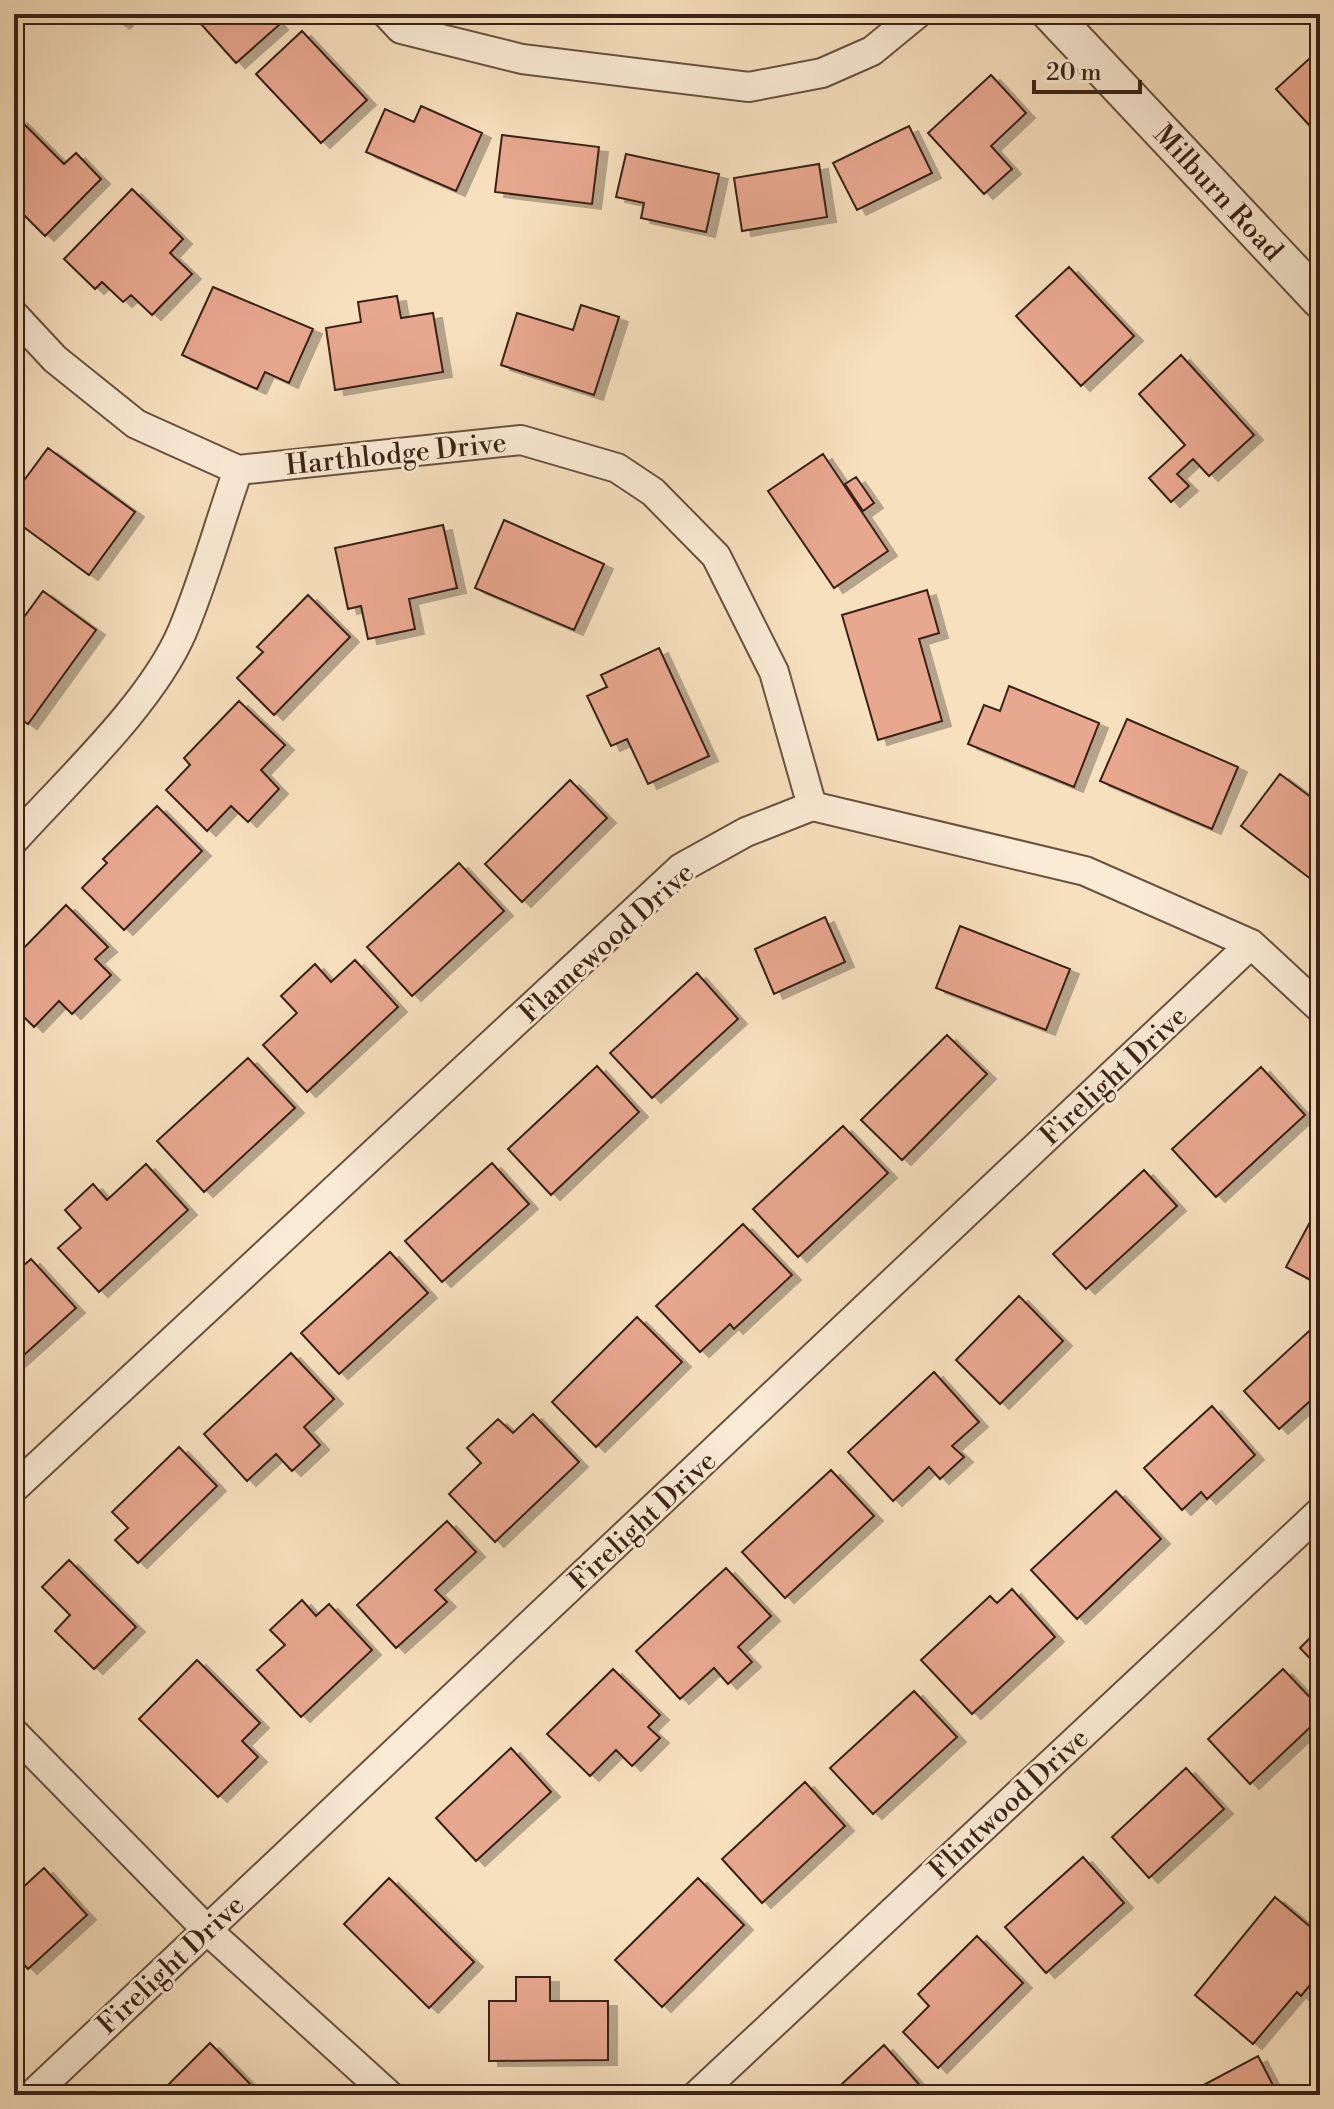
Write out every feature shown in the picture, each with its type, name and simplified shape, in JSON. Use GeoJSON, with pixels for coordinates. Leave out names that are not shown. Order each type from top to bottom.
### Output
{"type":"FeatureCollection","features":[{"type":"Feature","properties":{"kind":"street"},"geometry":{"type":"LineString","coordinates":[[387,14],[401,29],[522,59],[749,87],[822,73],[872,51],[917,14]]}},
{"type":"Feature","properties":{"kind":"street","name":"Milburn Road"},"geometry":{"type":"LineString","coordinates":[[1051,14],[1320,300]]}},
{"type":"Feature","properties":{"kind":"street"},"geometry":{"type":"LineString","coordinates":[[14,315],[55,359],[136,424],[238,470],[182,634],[144,694],[14,840]]}},
{"type":"Feature","properties":{"kind":"street","name":"Harthlodge Drive"},"geometry":{"type":"LineString","coordinates":[[238,470],[521,440],[617,468],[653,492],[716,556],[774,672],[812,806]]}},
{"type":"Feature","properties":{"kind":"street"},"geometry":{"type":"LineString","coordinates":[[812,806],[1085,871],[1251,944],[1320,1008]]}},
{"type":"Feature","properties":{"kind":"street","name":"Flamewood Drive"},"geometry":{"type":"LineString","coordinates":[[14,1488],[681,868],[746,832],[812,806]]}},
{"type":"Feature","properties":{"kind":"street","name":"Firelight Drive"},"geometry":{"type":"LineString","coordinates":[[32,2095],[1251,944]]}},
{"type":"Feature","properties":{"kind":"street","name":"Flintwood Drive"},"geometry":{"type":"LineString","coordinates":[[697,2095],[1320,1512]]}},
{"type":"Feature","properties":{"kind":"street"},"geometry":{"type":"LineString","coordinates":[[14,1733],[207,1930],[389,2095]]}},
{"type":"Feature","properties":{"kind":"building"},"geometry":{"type":"Polygon","coordinates":[[[108,14],[130,14],[121,24],[108,14]]]}},
{"type":"Feature","properties":{"kind":"building"},"geometry":{"type":"Polygon","coordinates":[[[192,14],[269,14],[279,25],[236,63],[192,14]]]}},
{"type":"Feature","properties":{"kind":"building"},"geometry":{"type":"Polygon","coordinates":[[[302,31],[367,100],[321,143],[256,74],[302,31]]]}},
{"type":"Feature","properties":{"kind":"building"},"geometry":{"type":"Polygon","coordinates":[[[1320,49],[1320,114],[1309,125],[1276,89],[1320,49]]]}},
{"type":"Feature","properties":{"kind":"building"},"geometry":{"type":"Polygon","coordinates":[[[991,75],[1026,113],[991,146],[1012,169],[984,194],[928,133],[991,75]]]}},
{"type":"Feature","properties":{"kind":"building"},"geometry":{"type":"Polygon","coordinates":[[[421,106],[482,133],[456,191],[366,152],[385,109],[414,122],[421,106]]]}},
{"type":"Feature","properties":{"kind":"building"},"geometry":{"type":"Polygon","coordinates":[[[18,118],[64,164],[76,153],[101,179],[45,236],[14,205],[14,122],[18,118]]]}},
{"type":"Feature","properties":{"kind":"building"},"geometry":{"type":"Polygon","coordinates":[[[909,126],[932,173],[857,210],[833,163],[909,126]]]}},
{"type":"Feature","properties":{"kind":"building"},"geometry":{"type":"Polygon","coordinates":[[[502,135],[599,147],[592,204],[495,192],[502,135]]]}},
{"type":"Feature","properties":{"kind":"building"},"geometry":{"type":"Polygon","coordinates":[[[626,154],[719,174],[706,232],[641,218],[644,203],[616,197],[626,154]]]}},
{"type":"Feature","properties":{"kind":"building"},"geometry":{"type":"Polygon","coordinates":[[[819,164],[827,217],[742,231],[734,178],[819,164]]]}},
{"type":"Feature","properties":{"kind":"building"},"geometry":{"type":"Polygon","coordinates":[[[132,189],[183,239],[170,253],[192,274],[152,315],[131,295],[123,302],[102,282],[95,289],[64,259],[132,189]]]}},
{"type":"Feature","properties":{"kind":"building"},"geometry":{"type":"Polygon","coordinates":[[[1069,267],[1134,336],[1081,386],[1016,316],[1069,267]]]}},
{"type":"Feature","properties":{"kind":"building"},"geometry":{"type":"Polygon","coordinates":[[[213,287],[313,329],[289,383],[265,372],[257,389],[182,355],[213,287]]]}},
{"type":"Feature","properties":{"kind":"building"},"geometry":{"type":"Polygon","coordinates":[[[397,296],[401,318],[433,313],[443,372],[335,390],[326,328],[361,322],[358,302],[397,296]]]}},
{"type":"Feature","properties":{"kind":"building"},"geometry":{"type":"Polygon","coordinates":[[[581,305],[619,317],[594,395],[501,365],[517,313],[573,330],[581,305]]]}},
{"type":"Feature","properties":{"kind":"building"},"geometry":{"type":"Polygon","coordinates":[[[1181,355],[1254,435],[1209,476],[1193,459],[1177,474],[1189,486],[1171,502],[1149,478],[1185,445],[1139,394],[1181,355]]]}},
{"type":"Feature","properties":{"kind":"building"},"geometry":{"type":"Polygon","coordinates":[[[48,448],[135,512],[89,575],[14,520],[14,494],[48,448]]]}},
{"type":"Feature","properties":{"kind":"building"},"geometry":{"type":"Polygon","coordinates":[[[823,454],[888,551],[834,588],[768,491],[823,454]]]}},
{"type":"Feature","properties":{"kind":"building"},"geometry":{"type":"Polygon","coordinates":[[[856,477],[874,503],[863,511],[845,484],[856,477]]]}},
{"type":"Feature","properties":{"kind":"building"},"geometry":{"type":"Polygon","coordinates":[[[504,520],[604,564],[574,630],[475,588],[504,520]]]}},
{"type":"Feature","properties":{"kind":"building"},"geometry":{"type":"Polygon","coordinates":[[[1320,524],[1320,544],[1310,533],[1320,524]]]}},
{"type":"Feature","properties":{"kind":"building"},"geometry":{"type":"Polygon","coordinates":[[[443,525],[457,588],[409,599],[415,629],[368,639],[361,606],[348,609],[335,548],[443,525]]]}},
{"type":"Feature","properties":{"kind":"building"},"geometry":{"type":"Polygon","coordinates":[[[927,590],[939,633],[919,639],[942,721],[878,740],[842,615],[927,590]]]}},
{"type":"Feature","properties":{"kind":"building"},"geometry":{"type":"Polygon","coordinates":[[[43,591],[96,630],[28,724],[14,714],[14,631],[43,591]]]}},
{"type":"Feature","properties":{"kind":"building"},"geometry":{"type":"Polygon","coordinates":[[[308,595],[350,637],[274,715],[237,678],[263,652],[257,647],[308,595]]]}},
{"type":"Feature","properties":{"kind":"building"},"geometry":{"type":"Polygon","coordinates":[[[659,648],[709,756],[648,784],[627,739],[611,746],[587,696],[607,687],[601,675],[659,648]]]}},
{"type":"Feature","properties":{"kind":"building"},"geometry":{"type":"Polygon","coordinates":[[[1009,686],[1099,723],[1074,787],[968,744],[984,705],[1000,711],[1009,686]]]}},
{"type":"Feature","properties":{"kind":"building"},"geometry":{"type":"Polygon","coordinates":[[[239,701],[285,745],[261,770],[279,789],[248,822],[231,806],[207,831],[166,790],[190,765],[184,758],[239,701]]]}},
{"type":"Feature","properties":{"kind":"building"},"geometry":{"type":"Polygon","coordinates":[[[1127,719],[1238,767],[1212,829],[1100,781],[1127,719]]]}},
{"type":"Feature","properties":{"kind":"building"},"geometry":{"type":"Polygon","coordinates":[[[1280,774],[1320,804],[1320,886],[1241,826],[1280,774]]]}},
{"type":"Feature","properties":{"kind":"building"},"geometry":{"type":"Polygon","coordinates":[[[570,780],[607,818],[522,902],[485,864],[570,780]]]}},
{"type":"Feature","properties":{"kind":"building"},"geometry":{"type":"Polygon","coordinates":[[[157,806],[202,851],[124,930],[82,888],[107,863],[103,859],[157,806]]]}},
{"type":"Feature","properties":{"kind":"building"},"geometry":{"type":"Polygon","coordinates":[[[459,863],[504,911],[412,996],[367,947],[459,863]]]}},
{"type":"Feature","properties":{"kind":"building"},"geometry":{"type":"Polygon","coordinates":[[[66,905],[108,947],[95,959],[111,975],[72,1014],[59,1001],[34,1027],[14,1007],[14,958],[66,905]]]}},
{"type":"Feature","properties":{"kind":"building"},"geometry":{"type":"Polygon","coordinates":[[[825,917],[845,962],[774,994],[755,949],[825,917]]]}},
{"type":"Feature","properties":{"kind":"building"},"geometry":{"type":"Polygon","coordinates":[[[960,926],[1070,969],[1046,1030],[936,988],[960,926]]]}},
{"type":"Feature","properties":{"kind":"building"},"geometry":{"type":"Polygon","coordinates":[[[355,960],[398,1007],[307,1092],[263,1045],[297,1013],[281,996],[315,964],[331,982],[355,960]]]}},
{"type":"Feature","properties":{"kind":"building"},"geometry":{"type":"Polygon","coordinates":[[[697,973],[738,1019],[652,1098],[610,1053],[697,973]]]}},
{"type":"Feature","properties":{"kind":"building"},"geometry":{"type":"Polygon","coordinates":[[[947,1035],[987,1074],[902,1160],[861,1120],[947,1035]]]}},
{"type":"Feature","properties":{"kind":"building"},"geometry":{"type":"Polygon","coordinates":[[[248,1058],[295,1108],[204,1192],[157,1141],[248,1058]]]}},
{"type":"Feature","properties":{"kind":"building"},"geometry":{"type":"Polygon","coordinates":[[[597,1066],[639,1112],[551,1195],[508,1149],[597,1066]]]}},
{"type":"Feature","properties":{"kind":"building"},"geometry":{"type":"Polygon","coordinates":[[[1261,1067],[1305,1115],[1216,1197],[1172,1149],[1261,1067]]]}},
{"type":"Feature","properties":{"kind":"building"},"geometry":{"type":"Polygon","coordinates":[[[843,1126],[888,1173],[798,1257],[753,1209],[843,1126]]]}},
{"type":"Feature","properties":{"kind":"building"},"geometry":{"type":"Polygon","coordinates":[[[492,1163],[529,1204],[442,1282],[405,1241],[492,1163]]]}},
{"type":"Feature","properties":{"kind":"building"},"geometry":{"type":"Polygon","coordinates":[[[146,1164],[188,1210],[99,1292],[58,1248],[81,1228],[65,1210],[93,1184],[107,1200],[146,1164]]]}},
{"type":"Feature","properties":{"kind":"building"},"geometry":{"type":"Polygon","coordinates":[[[1144,1170],[1177,1206],[1086,1289],[1053,1254],[1144,1170]]]}},
{"type":"Feature","properties":{"kind":"building"},"geometry":{"type":"Polygon","coordinates":[[[1317,1209],[1320,1211],[1320,1285],[1286,1267],[1317,1209]]]}},
{"type":"Feature","properties":{"kind":"building"},"geometry":{"type":"Polygon","coordinates":[[[743,1224],[792,1275],[734,1329],[730,1324],[700,1352],[656,1306],[743,1224]]]}},
{"type":"Feature","properties":{"kind":"building"},"geometry":{"type":"Polygon","coordinates":[[[390,1252],[428,1293],[339,1374],[301,1333],[390,1252]]]}},
{"type":"Feature","properties":{"kind":"building"},"geometry":{"type":"Polygon","coordinates":[[[31,1259],[76,1308],[14,1364],[14,1274],[31,1259]]]}},
{"type":"Feature","properties":{"kind":"building"},"geometry":{"type":"Polygon","coordinates":[[[1019,1296],[1063,1341],[1000,1404],[956,1360],[1019,1296]]]}},
{"type":"Feature","properties":{"kind":"building"},"geometry":{"type":"Polygon","coordinates":[[[637,1317],[682,1362],[596,1447],[552,1402],[637,1317]]]}},
{"type":"Feature","properties":{"kind":"building"},"geometry":{"type":"Polygon","coordinates":[[[1320,1321],[1320,1392],[1279,1429],[1244,1391],[1320,1321]]]}},
{"type":"Feature","properties":{"kind":"building"},"geometry":{"type":"Polygon","coordinates":[[[291,1353],[334,1399],[304,1427],[320,1445],[292,1471],[276,1454],[247,1481],[204,1434],[291,1353]]]}},
{"type":"Feature","properties":{"kind":"building"},"geometry":{"type":"Polygon","coordinates":[[[934,1372],[979,1422],[952,1446],[964,1457],[940,1479],[929,1467],[893,1501],[848,1452],[934,1372]]]}},
{"type":"Feature","properties":{"kind":"building"},"geometry":{"type":"Polygon","coordinates":[[[1212,1406],[1255,1455],[1207,1499],[1201,1492],[1182,1510],[1144,1468],[1212,1406]]]}},
{"type":"Feature","properties":{"kind":"building"},"geometry":{"type":"Polygon","coordinates":[[[533,1414],[579,1462],[495,1542],[449,1494],[481,1463],[467,1448],[498,1419],[513,1433],[533,1414]]]}},
{"type":"Feature","properties":{"kind":"building"},"geometry":{"type":"Polygon","coordinates":[[[179,1447],[217,1486],[138,1563],[115,1540],[128,1528],[112,1512],[179,1447]]]}},
{"type":"Feature","properties":{"kind":"building"},"geometry":{"type":"Polygon","coordinates":[[[831,1470],[874,1516],[785,1598],[742,1552],[831,1470]]]}},
{"type":"Feature","properties":{"kind":"building"},"geometry":{"type":"Polygon","coordinates":[[[1116,1491],[1161,1539],[1077,1619],[1031,1570],[1116,1491]]]}},
{"type":"Feature","properties":{"kind":"building"},"geometry":{"type":"Polygon","coordinates":[[[447,1521],[476,1552],[435,1590],[447,1602],[396,1648],[357,1605],[447,1521]]]}},
{"type":"Feature","properties":{"kind":"building"},"geometry":{"type":"Polygon","coordinates":[[[69,1560],[136,1627],[94,1669],[55,1631],[70,1615],[42,1587],[69,1560]]]}},
{"type":"Feature","properties":{"kind":"building"},"geometry":{"type":"Polygon","coordinates":[[[726,1568],[771,1616],[738,1647],[752,1662],[728,1684],[714,1668],[680,1699],[636,1651],[726,1568]]]}},
{"type":"Feature","properties":{"kind":"building"},"geometry":{"type":"Polygon","coordinates":[[[1012,1589],[1055,1637],[972,1714],[921,1660],[990,1596],[997,1603],[1012,1589]]]}},
{"type":"Feature","properties":{"kind":"building"},"geometry":{"type":"Polygon","coordinates":[[[302,1600],[316,1616],[329,1604],[372,1650],[301,1717],[257,1670],[285,1645],[270,1630],[302,1600]]]}},
{"type":"Feature","properties":{"kind":"building"},"geometry":{"type":"Polygon","coordinates":[[[1320,1628],[1320,1669],[1300,1648],[1320,1628]]]}},
{"type":"Feature","properties":{"kind":"building"},"geometry":{"type":"Polygon","coordinates":[[[197,1660],[260,1723],[242,1741],[258,1757],[218,1797],[139,1719],[197,1660]]]}},
{"type":"Feature","properties":{"kind":"building"},"geometry":{"type":"Polygon","coordinates":[[[613,1669],[660,1715],[648,1727],[660,1738],[632,1766],[616,1750],[590,1776],[547,1734],[613,1669]]]}},
{"type":"Feature","properties":{"kind":"building"},"geometry":{"type":"Polygon","coordinates":[[[1283,1669],[1320,1708],[1320,1718],[1250,1784],[1208,1739],[1283,1669]]]}},
{"type":"Feature","properties":{"kind":"building"},"geometry":{"type":"Polygon","coordinates":[[[914,1691],[957,1737],[873,1814],[830,1768],[914,1691]]]}},
{"type":"Feature","properties":{"kind":"building"},"geometry":{"type":"Polygon","coordinates":[[[511,1748],[551,1792],[476,1861],[436,1818],[511,1748]]]}},
{"type":"Feature","properties":{"kind":"building"},"geometry":{"type":"Polygon","coordinates":[[[1186,1768],[1224,1809],[1149,1878],[1112,1837],[1186,1768]]]}},
{"type":"Feature","properties":{"kind":"building"},"geometry":{"type":"Polygon","coordinates":[[[805,1782],[845,1826],[762,1903],[722,1859],[805,1782]]]}},
{"type":"Feature","properties":{"kind":"building"},"geometry":{"type":"Polygon","coordinates":[[[1083,1857],[1124,1903],[1046,1973],[1005,1927],[1083,1857]]]}},
{"type":"Feature","properties":{"kind":"building"},"geometry":{"type":"Polygon","coordinates":[[[44,1868],[87,1915],[28,1969],[14,1954],[14,1884],[20,1890],[44,1868]]]}},
{"type":"Feature","properties":{"kind":"building"},"geometry":{"type":"Polygon","coordinates":[[[389,1878],[474,1962],[429,2008],[344,1924],[389,1878]]]}},
{"type":"Feature","properties":{"kind":"building"},"geometry":{"type":"Polygon","coordinates":[[[698,1878],[744,1925],[662,2007],[615,1960],[698,1878]]]}},
{"type":"Feature","properties":{"kind":"building"},"geometry":{"type":"Polygon","coordinates":[[[1275,1897],[1320,1935],[1320,1973],[1301,1996],[1297,1992],[1253,2044],[1195,1995],[1275,1897]]]}},
{"type":"Feature","properties":{"kind":"building"},"geometry":{"type":"Polygon","coordinates":[[[977,1936],[1023,1983],[938,2068],[903,2032],[929,2006],[918,1994],[977,1936]]]}},
{"type":"Feature","properties":{"kind":"building"},"geometry":{"type":"Polygon","coordinates":[[[516,1977],[550,1977],[550,2001],[608,2001],[608,2060],[489,2061],[489,2001],[516,2001],[516,1977]]]}},
{"type":"Feature","properties":{"kind":"building"},"geometry":{"type":"Polygon","coordinates":[[[210,2043],[256,2090],[251,2095],[158,2095],[210,2043]]]}},
{"type":"Feature","properties":{"kind":"building"},"geometry":{"type":"Polygon","coordinates":[[[884,2045],[925,2091],[921,2095],[830,2095],[884,2045]]]}},
{"type":"Feature","properties":{"kind":"building"},"geometry":{"type":"Polygon","coordinates":[[[1258,2056],[1278,2095],[1199,2095],[1196,2089],[1258,2056]]]}}]}
